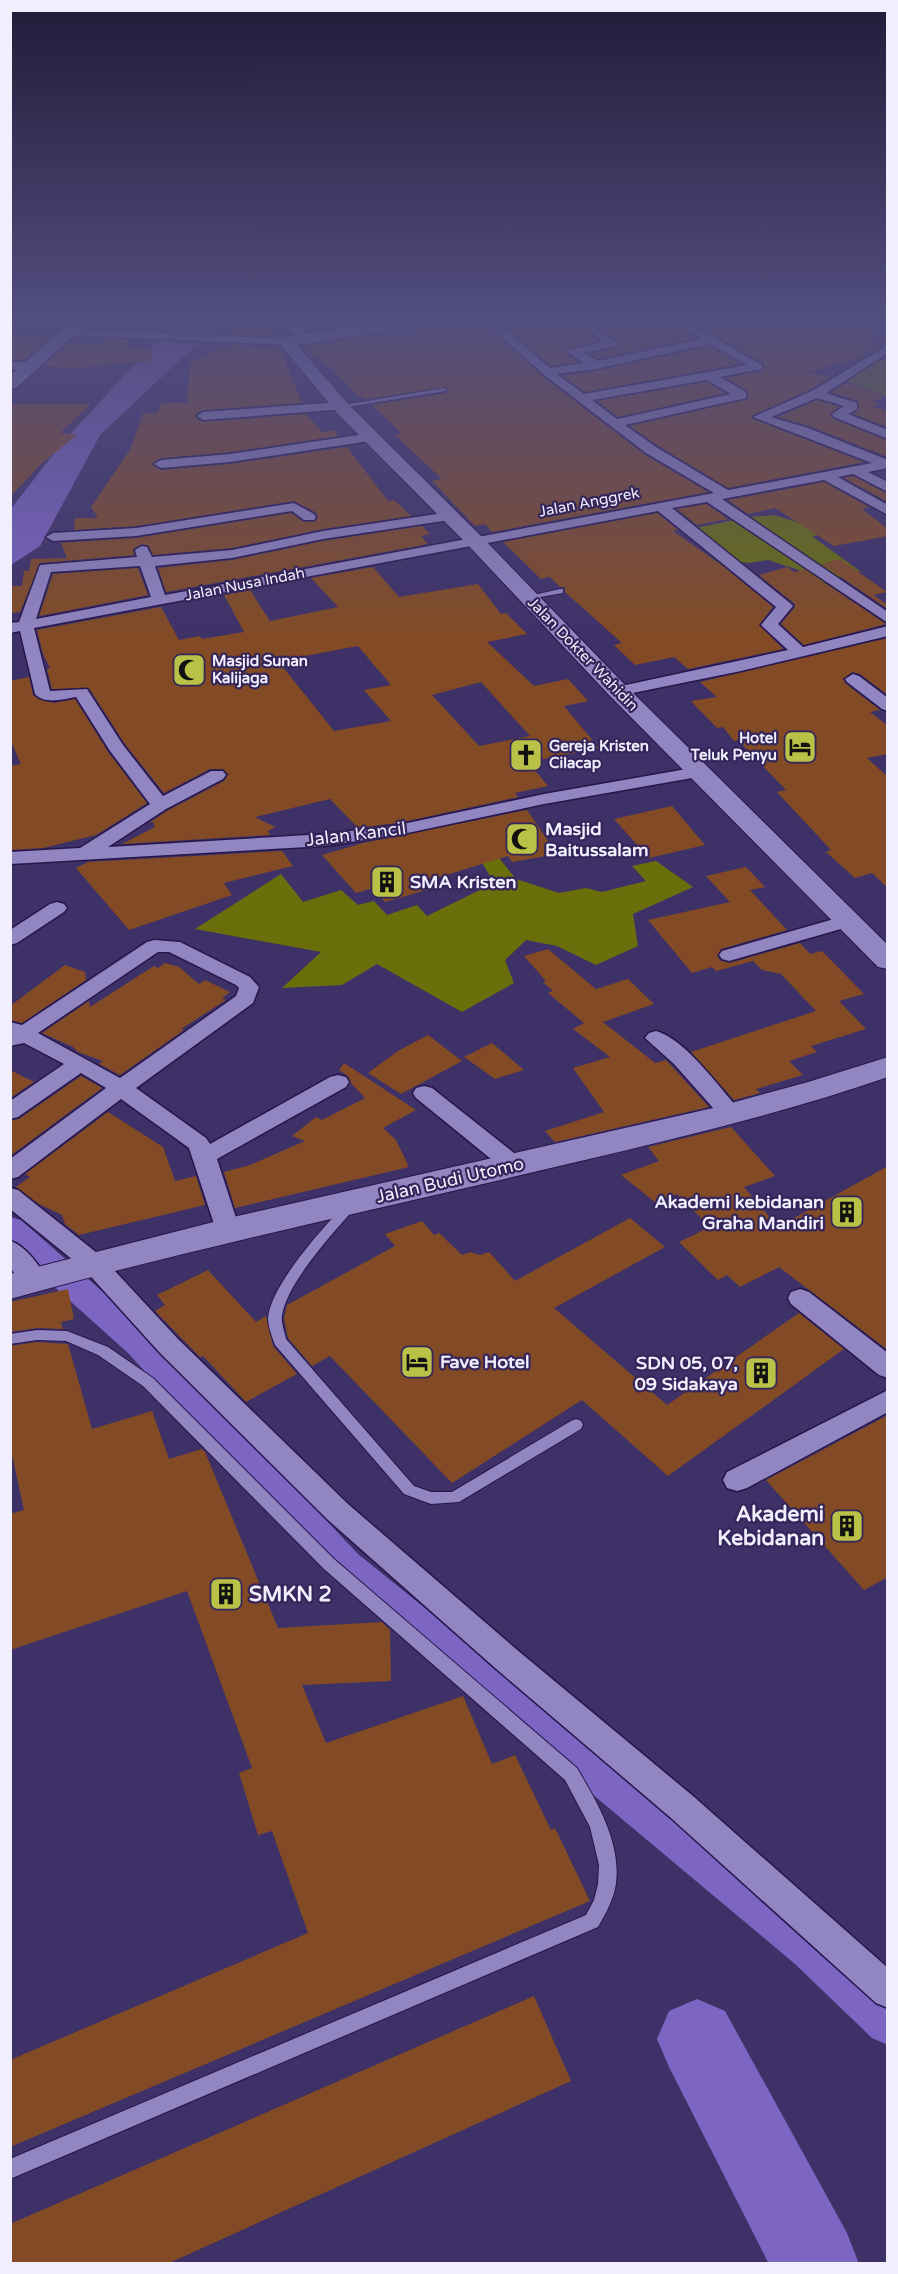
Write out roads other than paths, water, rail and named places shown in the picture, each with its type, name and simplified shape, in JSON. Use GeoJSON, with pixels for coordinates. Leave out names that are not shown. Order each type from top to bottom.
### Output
{"type":"FeatureCollection","features":[{"type":"Feature","properties":{"kind":"street","name":"Jalan Dokter Wahidin"},"geometry":{"type":"LineString","coordinates":[[362,427],[474,540],[618,691],[888,961]]}},
{"type":"Feature","properties":{"kind":"street"},"geometry":{"type":"LineString","coordinates":[[620,427],[651,450],[724,493]]}},
{"type":"Feature","properties":{"kind":"street"},"geometry":{"type":"LineString","coordinates":[[792,427],[886,464]]}},
{"type":"Feature","properties":{"kind":"street"},"geometry":{"type":"LineString","coordinates":[[869,427],[888,435]]}},
{"type":"Feature","properties":{"kind":"street"},"geometry":{"type":"LineString","coordinates":[[160,464],[230,458],[372,438]]}},
{"type":"Feature","properties":{"kind":"street","name":"Jalan Anggrek"},"geometry":{"type":"LineString","coordinates":[[474,540],[886,464]]}},
{"type":"Feature","properties":{"kind":"street"},"geometry":{"type":"LineString","coordinates":[[855,470],[888,488]]}},
{"type":"Feature","properties":{"kind":"street"},"geometry":{"type":"LineString","coordinates":[[825,475],[888,511]]}},
{"type":"Feature","properties":{"kind":"street"},"geometry":{"type":"LineString","coordinates":[[708,496],[888,619]]}},
{"type":"Feature","properties":{"kind":"street"},"geometry":{"type":"LineString","coordinates":[[659,505],[785,606],[769,625],[800,652]]}},
{"type":"Feature","properties":{"kind":"street"},"geometry":{"type":"LineString","coordinates":[[53,537],[142,529],[292,507],[297,507],[309,518]]}},
{"type":"Feature","properties":{"kind":"street"},"geometry":{"type":"LineString","coordinates":[[160,805],[116,747],[82,693],[76,691],[48,696],[43,694],[22,629],[45,568],[232,554],[324,535],[450,516]]}},
{"type":"Feature","properties":{"kind":"street"},"geometry":{"type":"LineString","coordinates":[[142,529],[146,561],[160,601]]}},
{"type":"Feature","properties":{"kind":"street","name":"Jalan Nusa Indah"},"geometry":{"type":"LineString","coordinates":[[22,629],[474,540]]}},
{"type":"Feature","properties":{"kind":"street"},"geometry":{"type":"LineString","coordinates":[[618,691],[888,631]]}},
{"type":"Feature","properties":{"kind":"street"},"geometry":{"type":"LineString","coordinates":[[853,679],[888,706]]}},
{"type":"Feature","properties":{"kind":"street","name":"Jalan Kancil"},"geometry":{"type":"LineString","coordinates":[[10,858],[325,840],[372,834],[544,799],[698,772]]}},
{"type":"Feature","properties":{"kind":"street"},"geometry":{"type":"LineString","coordinates":[[86,852],[160,805],[217,775]]}},
{"type":"Feature","properties":{"kind":"street"},"geometry":{"type":"LineString","coordinates":[[10,939],[57,908]]}},
{"type":"Feature","properties":{"kind":"street"},"geometry":{"type":"LineString","coordinates":[[729,955],[848,921]]}},
{"type":"Feature","properties":{"kind":"street"},"geometry":{"type":"LineString","coordinates":[[10,1171],[246,999],[249,987],[243,981],[173,946],[154,946],[15,1035]]}},
{"type":"Feature","properties":{"kind":"street"},"geometry":{"type":"LineString","coordinates":[[15,1035],[80,1063],[121,1088],[198,1143],[205,1156],[228,1230]]}},
{"type":"Feature","properties":{"kind":"street"},"geometry":{"type":"LineString","coordinates":[[656,1038],[682,1059],[730,1113]]}},
{"type":"Feature","properties":{"kind":"street"},"geometry":{"type":"LineString","coordinates":[[10,1112],[80,1063]]}},
{"type":"Feature","properties":{"kind":"street","name":"Jalan Budi Utomo"},"geometry":{"type":"LineString","coordinates":[[30,1281],[228,1230],[515,1166],[730,1113],[888,1066]]}},
{"type":"Feature","properties":{"kind":"street"},"geometry":{"type":"LineString","coordinates":[[205,1156],[338,1082]]}},
{"type":"Feature","properties":{"kind":"street"},"geometry":{"type":"LineString","coordinates":[[424,1093],[515,1166]]}},
{"type":"Feature","properties":{"kind":"street"},"geometry":{"type":"LineString","coordinates":[[10,1196],[86,1265],[338,1512],[505,1658],[682,1807],[888,1991]]}},
{"type":"Feature","properties":{"kind":"street"},"geometry":{"type":"LineString","coordinates":[[10,1249],[30,1281]]}},
{"type":"Feature","properties":{"kind":"street"},"geometry":{"type":"LineString","coordinates":[[800,1298],[888,1368]]}},
{"type":"Feature","properties":{"kind":"street"},"geometry":{"type":"LineString","coordinates":[[737,1480],[888,1400]]}},
{"type":"Feature","properties":{"kind":"lane"},"geometry":{"type":"LineString","coordinates":[[528,597],[560,591]]}},
{"type":"Feature","properties":{"kind":"lane"},"geometry":{"type":"LineString","coordinates":[[354,1202],[313,1248],[284,1294],[275,1317],[280,1341],[409,1490],[431,1498],[454,1498],[576,1425]]}},
{"type":"Feature","properties":{"kind":"lane"},"geometry":{"type":"LineString","coordinates":[[10,1340],[37,1335],[67,1336],[103,1351],[148,1382],[329,1564],[571,1774],[592,1809],[605,1850],[609,1874],[606,1895],[592,1921],[10,2169]]}},
{"type":"Feature","properties":{"kind":"waterway"},"geometry":{"type":"LineString","coordinates":[[10,1228],[140,1344],[345,1565],[811,1948],[888,2022]]}},
{"type":"Feature","properties":{"kind":"waterway"},"geometry":{"type":"LineString","coordinates":[[697,2039],[816,2264]]}},
{"type":"Feature","properties":{"kind":"place","name":"Masjid Sunan Kalijaga"},"geometry":{"type":"Point","coordinates":[189,670]}},
{"type":"Feature","properties":{"kind":"place","name":"Hotel Teluk Penyu"},"geometry":{"type":"Point","coordinates":[800,747]}},
{"type":"Feature","properties":{"kind":"place","name":"Gereja Kristen Cilacap"},"geometry":{"type":"Point","coordinates":[526,755]}},
{"type":"Feature","properties":{"kind":"place","name":"Masjid Baitussalam"},"geometry":{"type":"Point","coordinates":[522,839]}},
{"type":"Feature","properties":{"kind":"place","name":"SMA Kristen"},"geometry":{"type":"Point","coordinates":[387,882]}},
{"type":"Feature","properties":{"kind":"place","name":"Akademi kebidanan Graha Mandiri"},"geometry":{"type":"Point","coordinates":[847,1212]}},
{"type":"Feature","properties":{"kind":"place","name":"Fave Hotel"},"geometry":{"type":"Point","coordinates":[417,1362]}},
{"type":"Feature","properties":{"kind":"place","name":"SDN 05, 07, 09 Sidakaya"},"geometry":{"type":"Point","coordinates":[761,1373]}},
{"type":"Feature","properties":{"kind":"place","name":"Akademi Kebidanan"},"geometry":{"type":"Point","coordinates":[847,1526]}},
{"type":"Feature","properties":{"kind":"place","name":"SMKN 2"},"geometry":{"type":"Point","coordinates":[226,1594]}}]}
